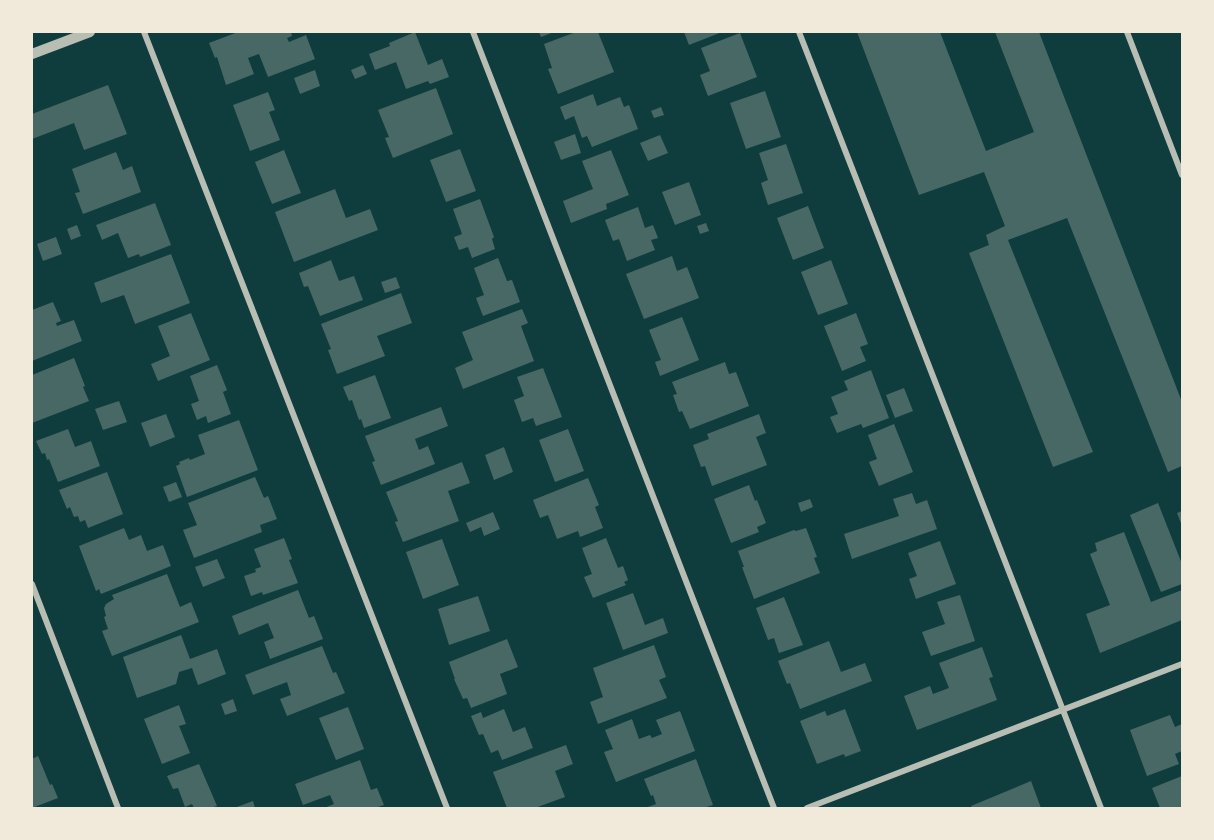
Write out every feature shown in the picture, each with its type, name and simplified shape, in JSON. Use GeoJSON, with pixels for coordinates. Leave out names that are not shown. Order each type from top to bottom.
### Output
{"type":"FeatureCollection","features":[{"type":"Feature","properties":{"kind":"street"},"geometry":{"type":"LineString","coordinates":[[32,54],[90,32]]}},
{"type":"Feature","properties":{"kind":"street"},"geometry":{"type":"LineString","coordinates":[[144,32],[447,808]]}},
{"type":"Feature","properties":{"kind":"street"},"geometry":{"type":"LineString","coordinates":[[473,32],[774,808]]}},
{"type":"Feature","properties":{"kind":"street"},"geometry":{"type":"LineString","coordinates":[[799,32],[1101,808]]}},
{"type":"Feature","properties":{"kind":"street"},"geometry":{"type":"LineString","coordinates":[[1127,32],[1182,175]]}},
{"type":"Feature","properties":{"kind":"street"},"geometry":{"type":"LineString","coordinates":[[32,584],[118,808]]}},
{"type":"Feature","properties":{"kind":"street"},"geometry":{"type":"LineString","coordinates":[[807,808],[1182,664]]}},
{"type":"Feature","properties":{"kind":"building"},"geometry":{"type":"Polygon","coordinates":[[[238,32],[291,32],[292,36],[287,38],[289,42],[306,35],[315,59],[268,77],[259,54],[248,58],[254,74],[226,85],[217,57],[215,58],[209,43],[238,32]]]}},
{"type":"Feature","properties":{"kind":"building"},"geometry":{"type":"Polygon","coordinates":[[[415,32],[428,65],[442,59],[449,77],[406,89],[396,62],[375,70],[369,54],[390,46],[389,43],[415,32]]]}},
{"type":"Feature","properties":{"kind":"building"},"geometry":{"type":"Polygon","coordinates":[[[539,32],[554,32],[541,37],[539,32]]]}},
{"type":"Feature","properties":{"kind":"building"},"geometry":{"type":"Polygon","coordinates":[[[576,32],[598,32],[614,72],[558,94],[548,69],[552,68],[544,44],[576,32]]]}},
{"type":"Feature","properties":{"kind":"building"},"geometry":{"type":"Polygon","coordinates":[[[684,32],[722,32],[689,45],[684,32]]]}},
{"type":"Feature","properties":{"kind":"building"},"geometry":{"type":"Polygon","coordinates":[[[857,32],[940,32],[986,151],[1034,132],[995,32],[1039,32],[1182,402],[1182,466],[1168,472],[1067,218],[1008,240],[1093,452],[1053,467],[969,253],[989,245],[986,235],[1005,226],[984,172],[919,195],[857,32]]]}},
{"type":"Feature","properties":{"kind":"building"},"geometry":{"type":"Polygon","coordinates":[[[740,33],[757,77],[708,96],[700,75],[710,71],[701,48],[740,33]]]}},
{"type":"Feature","properties":{"kind":"building"},"geometry":{"type":"Polygon","coordinates":[[[363,65],[367,74],[355,79],[351,70],[363,65]]]}},
{"type":"Feature","properties":{"kind":"building"},"geometry":{"type":"Polygon","coordinates":[[[315,70],[320,86],[300,94],[294,78],[315,70]]]}},
{"type":"Feature","properties":{"kind":"building"},"geometry":{"type":"Polygon","coordinates":[[[108,85],[127,134],[84,150],[74,123],[32,139],[32,114],[108,85]]]}},
{"type":"Feature","properties":{"kind":"building"},"geometry":{"type":"Polygon","coordinates":[[[436,88],[453,134],[393,158],[385,138],[389,137],[378,110],[436,88]]]}},
{"type":"Feature","properties":{"kind":"building"},"geometry":{"type":"Polygon","coordinates":[[[765,91],[781,137],[746,149],[730,103],[765,91]]]}},
{"type":"Feature","properties":{"kind":"building"},"geometry":{"type":"Polygon","coordinates":[[[268,92],[275,110],[269,112],[280,140],[250,151],[233,105],[268,92]]]}},
{"type":"Feature","properties":{"kind":"building"},"geometry":{"type":"Polygon","coordinates":[[[593,94],[597,106],[620,97],[624,107],[629,105],[638,129],[592,147],[587,136],[582,138],[574,116],[565,120],[560,107],[593,94]]]}},
{"type":"Feature","properties":{"kind":"building"},"geometry":{"type":"Polygon","coordinates":[[[661,107],[664,115],[654,118],[651,111],[661,107]]]}},
{"type":"Feature","properties":{"kind":"building"},"geometry":{"type":"Polygon","coordinates":[[[575,134],[581,153],[561,160],[554,142],[575,134]]]}},
{"type":"Feature","properties":{"kind":"building"},"geometry":{"type":"Polygon","coordinates":[[[660,135],[668,153],[648,161],[640,143],[660,135]]]}},
{"type":"Feature","properties":{"kind":"building"},"geometry":{"type":"Polygon","coordinates":[[[786,144],[803,193],[768,205],[761,183],[768,180],[759,153],[786,144]]]}},
{"type":"Feature","properties":{"kind":"building"},"geometry":{"type":"Polygon","coordinates":[[[460,149],[476,191],[446,202],[430,160],[460,149]]]}},
{"type":"Feature","properties":{"kind":"building"},"geometry":{"type":"Polygon","coordinates":[[[284,150],[301,193],[272,204],[255,162],[284,150]]]}},
{"type":"Feature","properties":{"kind":"building"},"geometry":{"type":"Polygon","coordinates":[[[611,150],[629,195],[606,204],[607,209],[571,223],[563,201],[593,189],[582,161],[611,150]]]}},
{"type":"Feature","properties":{"kind":"building"},"geometry":{"type":"Polygon","coordinates":[[[116,152],[123,170],[132,166],[141,192],[83,214],[75,193],[80,192],[72,169],[116,152]]]}},
{"type":"Feature","properties":{"kind":"building"},"geometry":{"type":"Polygon","coordinates":[[[689,182],[701,215],[675,225],[662,192],[689,182]]]}},
{"type":"Feature","properties":{"kind":"building"},"geometry":{"type":"Polygon","coordinates":[[[335,189],[346,218],[370,209],[378,230],[294,262],[275,212],[335,189]]]}},
{"type":"Feature","properties":{"kind":"building"},"geometry":{"type":"Polygon","coordinates":[[[480,199],[494,237],[492,239],[495,249],[472,258],[468,247],[459,250],[454,237],[462,234],[453,209],[480,199]]]}},
{"type":"Feature","properties":{"kind":"building"},"geometry":{"type":"Polygon","coordinates":[[[155,203],[171,245],[140,257],[139,254],[128,258],[118,233],[102,240],[96,225],[155,203]]]}},
{"type":"Feature","properties":{"kind":"building"},"geometry":{"type":"Polygon","coordinates":[[[808,206],[824,248],[793,260],[777,218],[808,206]]]}},
{"type":"Feature","properties":{"kind":"building"},"geometry":{"type":"Polygon","coordinates":[[[638,207],[645,228],[653,225],[658,238],[651,240],[655,250],[627,261],[619,239],[613,241],[605,220],[638,207]]]}},
{"type":"Feature","properties":{"kind":"building"},"geometry":{"type":"Polygon","coordinates":[[[706,223],[709,231],[700,234],[697,226],[706,223]]]}},
{"type":"Feature","properties":{"kind":"building"},"geometry":{"type":"Polygon","coordinates":[[[77,225],[81,236],[71,240],[67,229],[77,225]]]}},
{"type":"Feature","properties":{"kind":"building"},"geometry":{"type":"Polygon","coordinates":[[[56,237],[62,254],[43,261],[37,244],[56,237]]]}},
{"type":"Feature","properties":{"kind":"building"},"geometry":{"type":"Polygon","coordinates":[[[171,254],[190,303],[135,324],[124,295],[101,303],[94,283],[171,254]]]}},
{"type":"Feature","properties":{"kind":"building"},"geometry":{"type":"Polygon","coordinates":[[[672,256],[677,271],[687,267],[699,298],[644,319],[626,274],[672,256]]]}},
{"type":"Feature","properties":{"kind":"building"},"geometry":{"type":"Polygon","coordinates":[[[498,258],[507,281],[512,280],[520,302],[483,316],[476,298],[484,295],[474,268],[498,258]]]}},
{"type":"Feature","properties":{"kind":"building"},"geometry":{"type":"Polygon","coordinates":[[[331,260],[339,281],[354,276],[363,300],[320,316],[308,286],[304,287],[299,273],[331,260]]]}},
{"type":"Feature","properties":{"kind":"building"},"geometry":{"type":"Polygon","coordinates":[[[831,260],[848,304],[818,315],[801,272],[831,260]]]}},
{"type":"Feature","properties":{"kind":"building"},"geometry":{"type":"Polygon","coordinates":[[[396,277],[400,288],[385,293],[381,282],[396,277]]]}},
{"type":"Feature","properties":{"kind":"building"},"geometry":{"type":"Polygon","coordinates":[[[401,293],[412,323],[377,336],[385,356],[337,374],[328,350],[331,349],[321,324],[401,293]]]}},
{"type":"Feature","properties":{"kind":"building"},"geometry":{"type":"Polygon","coordinates":[[[53,302],[61,321],[56,323],[57,326],[74,320],[82,341],[32,361],[32,310],[53,302]]]}},
{"type":"Feature","properties":{"kind":"building"},"geometry":{"type":"Polygon","coordinates":[[[522,309],[528,323],[521,326],[534,361],[463,389],[455,368],[473,360],[462,332],[522,309]]]}},
{"type":"Feature","properties":{"kind":"building"},"geometry":{"type":"Polygon","coordinates":[[[191,313],[210,360],[158,381],[151,364],[170,356],[158,326],[191,313]]]}},
{"type":"Feature","properties":{"kind":"building"},"geometry":{"type":"Polygon","coordinates":[[[856,313],[868,344],[860,347],[866,361],[842,371],[824,326],[856,313]]]}},
{"type":"Feature","properties":{"kind":"building"},"geometry":{"type":"Polygon","coordinates":[[[682,317],[699,360],[660,376],[655,362],[661,360],[649,330],[682,317]]]}},
{"type":"Feature","properties":{"kind":"building"},"geometry":{"type":"Polygon","coordinates":[[[74,358],[89,401],[32,423],[32,375],[74,358]]]}},
{"type":"Feature","properties":{"kind":"building"},"geometry":{"type":"Polygon","coordinates":[[[725,362],[729,374],[736,372],[749,406],[690,429],[682,411],[679,412],[673,395],[677,394],[672,382],[725,362]]]}},
{"type":"Feature","properties":{"kind":"building"},"geometry":{"type":"Polygon","coordinates":[[[217,365],[227,390],[223,392],[231,414],[208,423],[206,416],[197,420],[191,404],[199,401],[190,376],[217,365]]]}},
{"type":"Feature","properties":{"kind":"building"},"geometry":{"type":"Polygon","coordinates":[[[543,368],[562,417],[536,426],[533,418],[522,422],[514,400],[524,396],[517,377],[543,368]]]}},
{"type":"Feature","properties":{"kind":"building"},"geometry":{"type":"Polygon","coordinates":[[[871,370],[889,418],[863,428],[861,424],[837,433],[830,417],[838,414],[831,397],[848,390],[844,381],[871,370]]]}},
{"type":"Feature","properties":{"kind":"building"},"geometry":{"type":"Polygon","coordinates":[[[375,375],[391,418],[364,428],[352,400],[349,401],[343,387],[375,375]]]}},
{"type":"Feature","properties":{"kind":"building"},"geometry":{"type":"Polygon","coordinates":[[[904,388],[913,411],[895,418],[886,395],[904,388]]]}},
{"type":"Feature","properties":{"kind":"building"},"geometry":{"type":"Polygon","coordinates":[[[119,401],[127,422],[103,430],[95,409],[119,401]]]}},
{"type":"Feature","properties":{"kind":"building"},"geometry":{"type":"Polygon","coordinates":[[[441,407],[448,426],[415,439],[419,450],[428,446],[435,464],[381,485],[365,436],[441,407]]]}},
{"type":"Feature","properties":{"kind":"building"},"geometry":{"type":"Polygon","coordinates":[[[166,414],[175,437],[150,447],[141,423],[166,414]]]}},
{"type":"Feature","properties":{"kind":"building"},"geometry":{"type":"Polygon","coordinates":[[[759,414],[766,433],[756,437],[767,465],[712,486],[705,466],[701,467],[693,445],[709,439],[707,434],[759,414]]]}},
{"type":"Feature","properties":{"kind":"building"},"geometry":{"type":"Polygon","coordinates":[[[239,420],[258,470],[187,497],[176,466],[180,464],[179,462],[205,454],[198,435],[239,420]]]}},
{"type":"Feature","properties":{"kind":"building"},"geometry":{"type":"Polygon","coordinates":[[[894,424],[913,472],[879,486],[869,462],[877,459],[868,435],[894,424]]]}},
{"type":"Feature","properties":{"kind":"building"},"geometry":{"type":"Polygon","coordinates":[[[68,429],[75,447],[91,441],[100,466],[58,482],[49,459],[47,460],[45,453],[42,454],[36,441],[68,429]]]}},
{"type":"Feature","properties":{"kind":"building"},"geometry":{"type":"Polygon","coordinates":[[[568,429],[584,471],[555,482],[539,440],[568,429]]]}},
{"type":"Feature","properties":{"kind":"building"},"geometry":{"type":"Polygon","coordinates":[[[504,447],[513,472],[494,480],[485,455],[504,447]]]}},
{"type":"Feature","properties":{"kind":"building"},"geometry":{"type":"Polygon","coordinates":[[[462,462],[470,483],[448,491],[459,521],[403,542],[395,522],[398,521],[386,492],[462,462]]]}},
{"type":"Feature","properties":{"kind":"building"},"geometry":{"type":"Polygon","coordinates":[[[107,472],[123,514],[88,528],[85,520],[80,522],[78,516],[74,517],[70,507],[67,509],[59,490],[107,472]]]}},
{"type":"Feature","properties":{"kind":"building"},"geometry":{"type":"Polygon","coordinates":[[[255,477],[264,498],[268,496],[277,519],[260,525],[262,532],[194,558],[183,530],[197,525],[188,503],[255,477]]]}},
{"type":"Feature","properties":{"kind":"building"},"geometry":{"type":"Polygon","coordinates":[[[588,478],[599,505],[595,507],[603,528],[580,537],[578,531],[557,539],[548,515],[540,518],[533,500],[588,478]]]}},
{"type":"Feature","properties":{"kind":"building"},"geometry":{"type":"Polygon","coordinates":[[[176,482],[182,497],[169,502],[163,487],[176,482]]]}},
{"type":"Feature","properties":{"kind":"building"},"geometry":{"type":"Polygon","coordinates":[[[749,485],[766,523],[757,527],[759,532],[731,543],[714,499],[749,485]]]}},
{"type":"Feature","properties":{"kind":"building"},"geometry":{"type":"Polygon","coordinates":[[[912,493],[916,504],[927,500],[937,529],[852,559],[844,534],[899,516],[893,499],[912,493]]]}},
{"type":"Feature","properties":{"kind":"building"},"geometry":{"type":"Polygon","coordinates":[[[810,499],[813,507],[801,512],[798,503],[810,499]]]}},
{"type":"Feature","properties":{"kind":"building"},"geometry":{"type":"Polygon","coordinates":[[[1158,503],[1182,564],[1182,584],[1161,592],[1130,515],[1158,503]]]}},
{"type":"Feature","properties":{"kind":"building"},"geometry":{"type":"Polygon","coordinates":[[[1182,511],[1182,526],[1177,513],[1182,511]]]}},
{"type":"Feature","properties":{"kind":"building"},"geometry":{"type":"Polygon","coordinates":[[[493,512],[500,529],[484,536],[481,527],[470,532],[466,523],[493,512]]]}},
{"type":"Feature","properties":{"kind":"building"},"geometry":{"type":"Polygon","coordinates":[[[124,528],[129,540],[141,535],[147,551],[163,545],[171,566],[101,594],[99,589],[96,591],[79,546],[124,528]]]}},
{"type":"Feature","properties":{"kind":"building"},"geometry":{"type":"Polygon","coordinates":[[[806,528],[817,557],[814,558],[820,573],[754,599],[738,551],[794,530],[806,528]]]}},
{"type":"Feature","properties":{"kind":"building"},"geometry":{"type":"Polygon","coordinates":[[[1124,532],[1151,602],[1182,590],[1182,620],[1100,653],[1086,614],[1110,605],[1090,554],[1097,551],[1095,543],[1124,532]]]}},
{"type":"Feature","properties":{"kind":"building"},"geometry":{"type":"Polygon","coordinates":[[[284,538],[298,583],[263,595],[262,592],[251,596],[244,576],[256,572],[255,569],[261,567],[254,549],[284,538]]]}},
{"type":"Feature","properties":{"kind":"building"},"geometry":{"type":"Polygon","coordinates":[[[606,538],[618,568],[623,566],[628,580],[624,582],[626,585],[593,598],[584,577],[592,574],[582,548],[606,538]]]}},
{"type":"Feature","properties":{"kind":"building"},"geometry":{"type":"Polygon","coordinates":[[[442,539],[459,585],[423,599],[406,552],[442,539]]]}},
{"type":"Feature","properties":{"kind":"building"},"geometry":{"type":"Polygon","coordinates":[[[940,541],[956,584],[916,599],[909,579],[917,576],[908,553],[940,541]]]}},
{"type":"Feature","properties":{"kind":"building"},"geometry":{"type":"Polygon","coordinates":[[[217,559],[225,578],[203,587],[195,567],[217,559]]]}},
{"type":"Feature","properties":{"kind":"building"},"geometry":{"type":"Polygon","coordinates":[[[167,574],[180,607],[191,602],[199,622],[112,656],[102,631],[108,629],[104,608],[114,599],[112,595],[167,574]]]}},
{"type":"Feature","properties":{"kind":"building"},"geometry":{"type":"Polygon","coordinates":[[[298,590],[309,618],[314,616],[323,639],[270,659],[264,642],[274,638],[268,623],[239,635],[232,616],[298,590]]]}},
{"type":"Feature","properties":{"kind":"building"},"geometry":{"type":"Polygon","coordinates":[[[633,593],[645,625],[663,618],[668,633],[623,650],[606,603],[633,593]]]}},
{"type":"Feature","properties":{"kind":"building"},"geometry":{"type":"Polygon","coordinates":[[[960,595],[975,641],[931,656],[922,632],[945,624],[937,602],[960,595]]]}},
{"type":"Feature","properties":{"kind":"building"},"geometry":{"type":"Polygon","coordinates":[[[478,596],[490,631],[449,645],[438,609],[478,596]]]}},
{"type":"Feature","properties":{"kind":"building"},"geometry":{"type":"Polygon","coordinates":[[[784,597],[803,645],[779,653],[774,638],[768,640],[756,608],[784,597]]]}},
{"type":"Feature","properties":{"kind":"building"},"geometry":{"type":"Polygon","coordinates":[[[181,635],[190,659],[217,649],[226,674],[198,685],[192,668],[179,672],[176,684],[137,698],[123,657],[181,635]]]}},
{"type":"Feature","properties":{"kind":"building"},"geometry":{"type":"Polygon","coordinates":[[[507,639],[518,667],[500,674],[507,694],[471,708],[467,698],[463,699],[449,662],[507,639]]]}},
{"type":"Feature","properties":{"kind":"building"},"geometry":{"type":"Polygon","coordinates":[[[829,641],[841,672],[865,663],[872,681],[800,709],[778,661],[829,641]]]}},
{"type":"Feature","properties":{"kind":"building"},"geometry":{"type":"Polygon","coordinates":[[[654,645],[666,677],[659,680],[667,698],[598,724],[590,702],[603,697],[593,668],[654,645]]]}},
{"type":"Feature","properties":{"kind":"building"},"geometry":{"type":"Polygon","coordinates":[[[322,646],[333,673],[336,672],[345,693],[287,716],[280,699],[291,695],[287,682],[253,695],[245,675],[322,646]]]}},
{"type":"Feature","properties":{"kind":"building"},"geometry":{"type":"Polygon","coordinates":[[[982,647],[993,677],[989,678],[997,700],[917,730],[904,696],[930,686],[933,694],[949,688],[939,663],[982,647]]]}},
{"type":"Feature","properties":{"kind":"building"},"geometry":{"type":"Polygon","coordinates":[[[233,699],[237,711],[225,715],[221,704],[233,699]]]}},
{"type":"Feature","properties":{"kind":"building"},"geometry":{"type":"Polygon","coordinates":[[[179,705],[186,724],[179,726],[190,753],[162,764],[144,719],[179,705]]]}},
{"type":"Feature","properties":{"kind":"building"},"geometry":{"type":"Polygon","coordinates":[[[348,707],[364,749],[336,760],[319,718],[348,707]]]}},
{"type":"Feature","properties":{"kind":"building"},"geometry":{"type":"Polygon","coordinates":[[[504,709],[513,732],[525,727],[533,748],[502,760],[498,750],[491,753],[483,734],[479,735],[471,716],[481,712],[483,718],[504,709]]]}},
{"type":"Feature","properties":{"kind":"building"},"geometry":{"type":"Polygon","coordinates":[[[845,709],[861,751],[845,757],[844,754],[817,764],[800,721],[825,711],[827,716],[845,709]]]}},
{"type":"Feature","properties":{"kind":"building"},"geometry":{"type":"Polygon","coordinates":[[[680,711],[695,751],[616,782],[604,752],[613,749],[605,730],[632,719],[639,739],[650,735],[652,738],[662,734],[656,720],[680,711]]]}},
{"type":"Feature","properties":{"kind":"building"},"geometry":{"type":"Polygon","coordinates":[[[1170,715],[1175,727],[1182,724],[1182,751],[1175,754],[1179,764],[1147,776],[1130,730],[1170,715]]]}},
{"type":"Feature","properties":{"kind":"building"},"geometry":{"type":"Polygon","coordinates":[[[566,745],[573,764],[555,771],[565,797],[535,808],[507,808],[493,772],[566,745]]]}},
{"type":"Feature","properties":{"kind":"building"},"geometry":{"type":"Polygon","coordinates":[[[38,756],[58,798],[32,808],[32,759],[38,756]]]}},
{"type":"Feature","properties":{"kind":"building"},"geometry":{"type":"Polygon","coordinates":[[[696,759],[713,805],[703,808],[645,808],[656,804],[644,779],[696,759]]]}},
{"type":"Feature","properties":{"kind":"building"},"geometry":{"type":"Polygon","coordinates":[[[360,760],[371,790],[377,788],[384,805],[375,808],[324,808],[334,804],[330,795],[303,805],[295,784],[360,760]]]}},
{"type":"Feature","properties":{"kind":"building"},"geometry":{"type":"Polygon","coordinates":[[[199,764],[217,806],[194,808],[192,804],[185,807],[178,788],[173,789],[167,776],[199,764]]]}},
{"type":"Feature","properties":{"kind":"building"},"geometry":{"type":"Polygon","coordinates":[[[1182,776],[1182,808],[1160,808],[1152,788],[1182,776]]]}},
{"type":"Feature","properties":{"kind":"building"},"geometry":{"type":"Polygon","coordinates":[[[1031,781],[1041,808],[972,808],[971,806],[1031,781]]]}},
{"type":"Feature","properties":{"kind":"building"},"geometry":{"type":"Polygon","coordinates":[[[253,801],[255,808],[234,808],[253,801]]]}}]}
